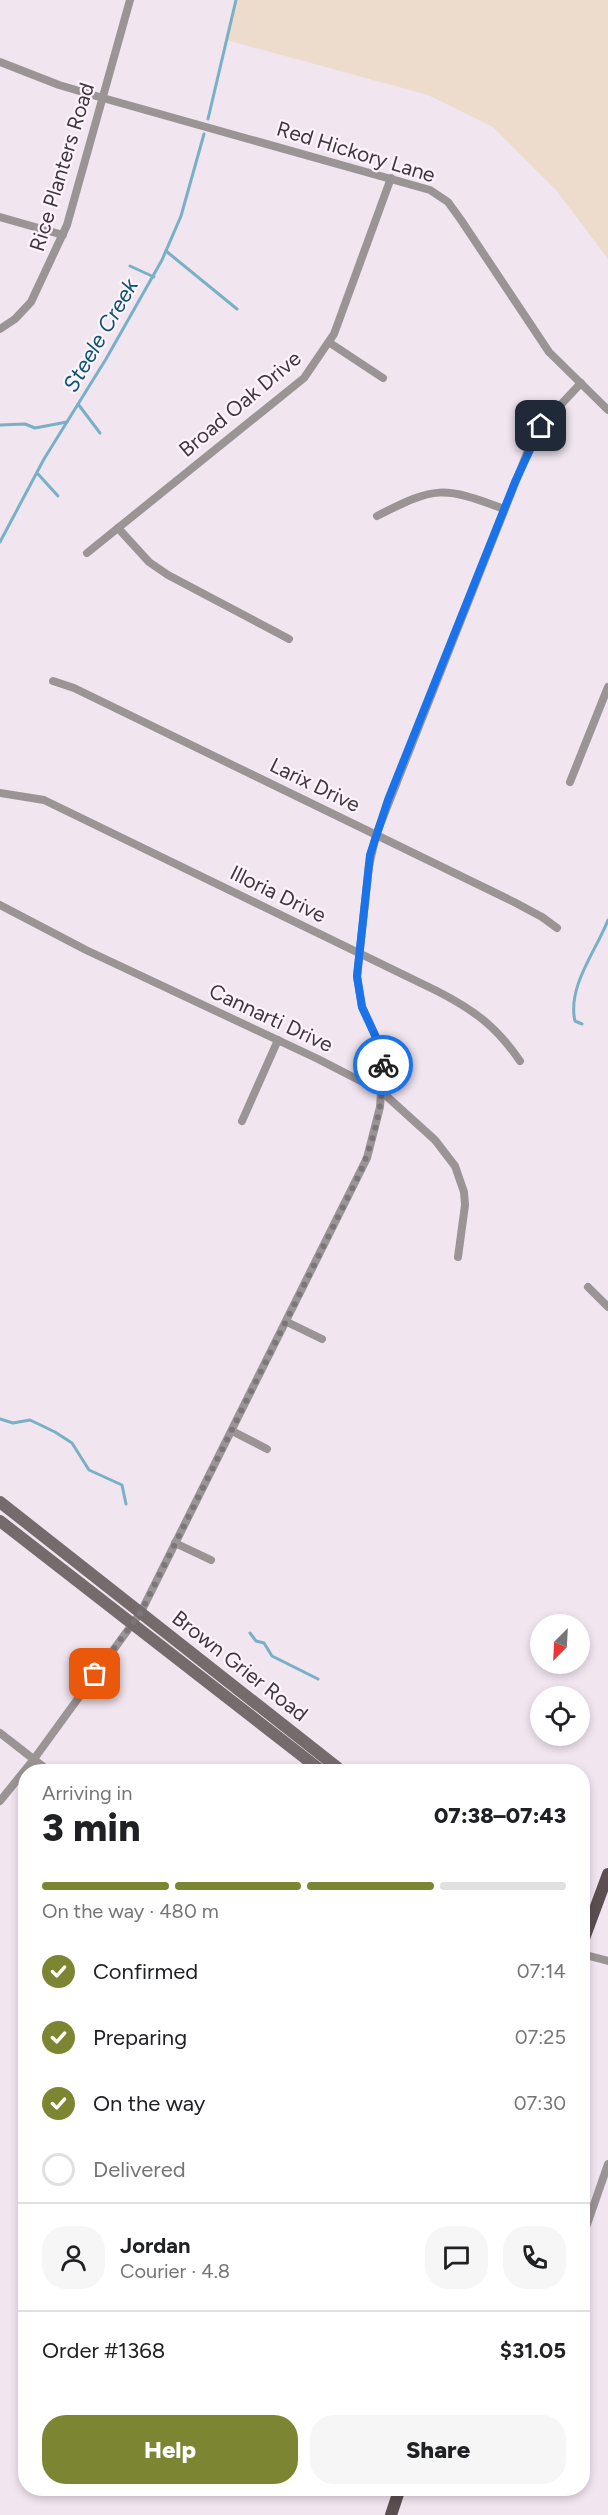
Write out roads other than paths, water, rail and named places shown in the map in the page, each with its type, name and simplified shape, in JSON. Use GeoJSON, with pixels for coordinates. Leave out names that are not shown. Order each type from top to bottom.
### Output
{"type":"FeatureCollection","features":[{"type":"Feature","properties":{"kind":"main road","name":"Brown Grier Road"},"geometry":{"type":"LineString","coordinates":[[0,1502],[333,1764]]}},
{"type":"Feature","properties":{"kind":"main road"},"geometry":{"type":"LineString","coordinates":[[0,1512],[28,1533],[52,1542]]}},
{"type":"Feature","properties":{"kind":"main road","name":"Brown Grier Road"},"geometry":{"type":"LineString","coordinates":[[0,1521],[313,1764]]}},
{"type":"Feature","properties":{"kind":"main road"},"geometry":{"type":"LineString","coordinates":[[590,1922],[608,1874]]}},
{"type":"Feature","properties":{"kind":"main road"},"geometry":{"type":"LineString","coordinates":[[394,2514],[398,2496]]}},
{"type":"Feature","properties":{"kind":"street","name":"Rice Planters Road"},"geometry":{"type":"LineString","coordinates":[[0,329],[15,319],[31,302],[63,234],[130,0]]}},
{"type":"Feature","properties":{"kind":"street","name":"Red Hickory Lane"},"geometry":{"type":"LineString","coordinates":[[0,62],[59,85],[430,190],[448,202],[544,345],[608,410]]}},
{"type":"Feature","properties":{"kind":"street","name":"Broad Oak Drive"},"geometry":{"type":"LineString","coordinates":[[87,553],[304,378],[330,343],[391,178]]}},
{"type":"Feature","properties":{"kind":"street"},"geometry":{"type":"LineString","coordinates":[[0,217],[63,234]]}},
{"type":"Feature","properties":{"kind":"street"},"geometry":{"type":"LineString","coordinates":[[330,343],[383,378]]}},
{"type":"Feature","properties":{"kind":"street"},"geometry":{"type":"LineString","coordinates":[[30,1764],[141,1612],[363,1166],[375,1129],[382,1092],[383,1062],[380,1046],[362,1007],[358,991],[359,954],[369,866],[376,835],[533,438],[553,412],[581,383]]}},
{"type":"Feature","properties":{"kind":"street"},"geometry":{"type":"LineString","coordinates":[[377,516],[411,499],[438,492],[465,495],[504,509]]}},
{"type":"Feature","properties":{"kind":"street"},"geometry":{"type":"LineString","coordinates":[[118,528],[149,562],[168,575],[289,639]]}},
{"type":"Feature","properties":{"kind":"street","name":"Larix Drive"},"geometry":{"type":"LineString","coordinates":[[53,681],[74,687],[514,902],[557,928]]}},
{"type":"Feature","properties":{"kind":"street"},"geometry":{"type":"LineString","coordinates":[[570,782],[608,687]]}},
{"type":"Feature","properties":{"kind":"street","name":"Illoria Drive"},"geometry":{"type":"LineString","coordinates":[[0,793],[44,800],[465,1006],[498,1031],[520,1061]]}},
{"type":"Feature","properties":{"kind":"street","name":"Cannarti Drive"},"geometry":{"type":"LineString","coordinates":[[0,905],[86,950],[278,1040],[382,1092],[435,1140],[455,1166],[464,1192],[465,1205],[458,1257]]}},
{"type":"Feature","properties":{"kind":"street"},"geometry":{"type":"LineString","coordinates":[[242,1121],[278,1040]]}},
{"type":"Feature","properties":{"kind":"street"},"geometry":{"type":"LineString","coordinates":[[588,1287],[608,1307]]}},
{"type":"Feature","properties":{"kind":"street"},"geometry":{"type":"LineString","coordinates":[[287,1322],[322,1339]]}},
{"type":"Feature","properties":{"kind":"street"},"geometry":{"type":"LineString","coordinates":[[232,1431],[267,1449]]}},
{"type":"Feature","properties":{"kind":"street"},"geometry":{"type":"LineString","coordinates":[[175,1542],[211,1560]]}},
{"type":"Feature","properties":{"kind":"street"},"geometry":{"type":"LineString","coordinates":[[0,1733],[40,1764]]}},
{"type":"Feature","properties":{"kind":"street"},"geometry":{"type":"LineString","coordinates":[[0,1801],[18,1779]]}},
{"type":"Feature","properties":{"kind":"street"},"geometry":{"type":"LineString","coordinates":[[590,1956],[608,1961]]}},
{"type":"Feature","properties":{"kind":"street"},"geometry":{"type":"LineString","coordinates":[[590,2216],[608,2164]]}},
{"type":"Feature","properties":{"kind":"waterway","name":"Steele Creek"},"geometry":{"type":"LineString","coordinates":[[208,119],[236,0]]}},
{"type":"Feature","properties":{"kind":"waterway","name":"Steele Creek"},"geometry":{"type":"LineString","coordinates":[[0,542],[44,459],[106,359],[162,260],[181,216],[204,134]]}},
{"type":"Feature","properties":{"kind":"waterway"},"geometry":{"type":"LineString","coordinates":[[166,251],[237,309]]}},
{"type":"Feature","properties":{"kind":"waterway"},"geometry":{"type":"LineString","coordinates":[[130,266],[154,277]]}},
{"type":"Feature","properties":{"kind":"waterway"},"geometry":{"type":"LineString","coordinates":[[78,404],[100,433]]}},
{"type":"Feature","properties":{"kind":"waterway"},"geometry":{"type":"LineString","coordinates":[[0,425],[25,424],[35,428],[67,422]]}},
{"type":"Feature","properties":{"kind":"waterway"},"geometry":{"type":"LineString","coordinates":[[38,474],[58,496]]}},
{"type":"Feature","properties":{"kind":"waterway"},"geometry":{"type":"LineString","coordinates":[[582,1024],[575,1021],[575,995],[584,969],[608,920]]}},
{"type":"Feature","properties":{"kind":"waterway"},"geometry":{"type":"LineString","coordinates":[[0,1419],[13,1423],[30,1420],[72,1443],[89,1470],[122,1485],[126,1504]]}},
{"type":"Feature","properties":{"kind":"waterway"},"geometry":{"type":"LineString","coordinates":[[250,1633],[256,1641],[264,1643],[272,1656],[318,1679]]}}]}
